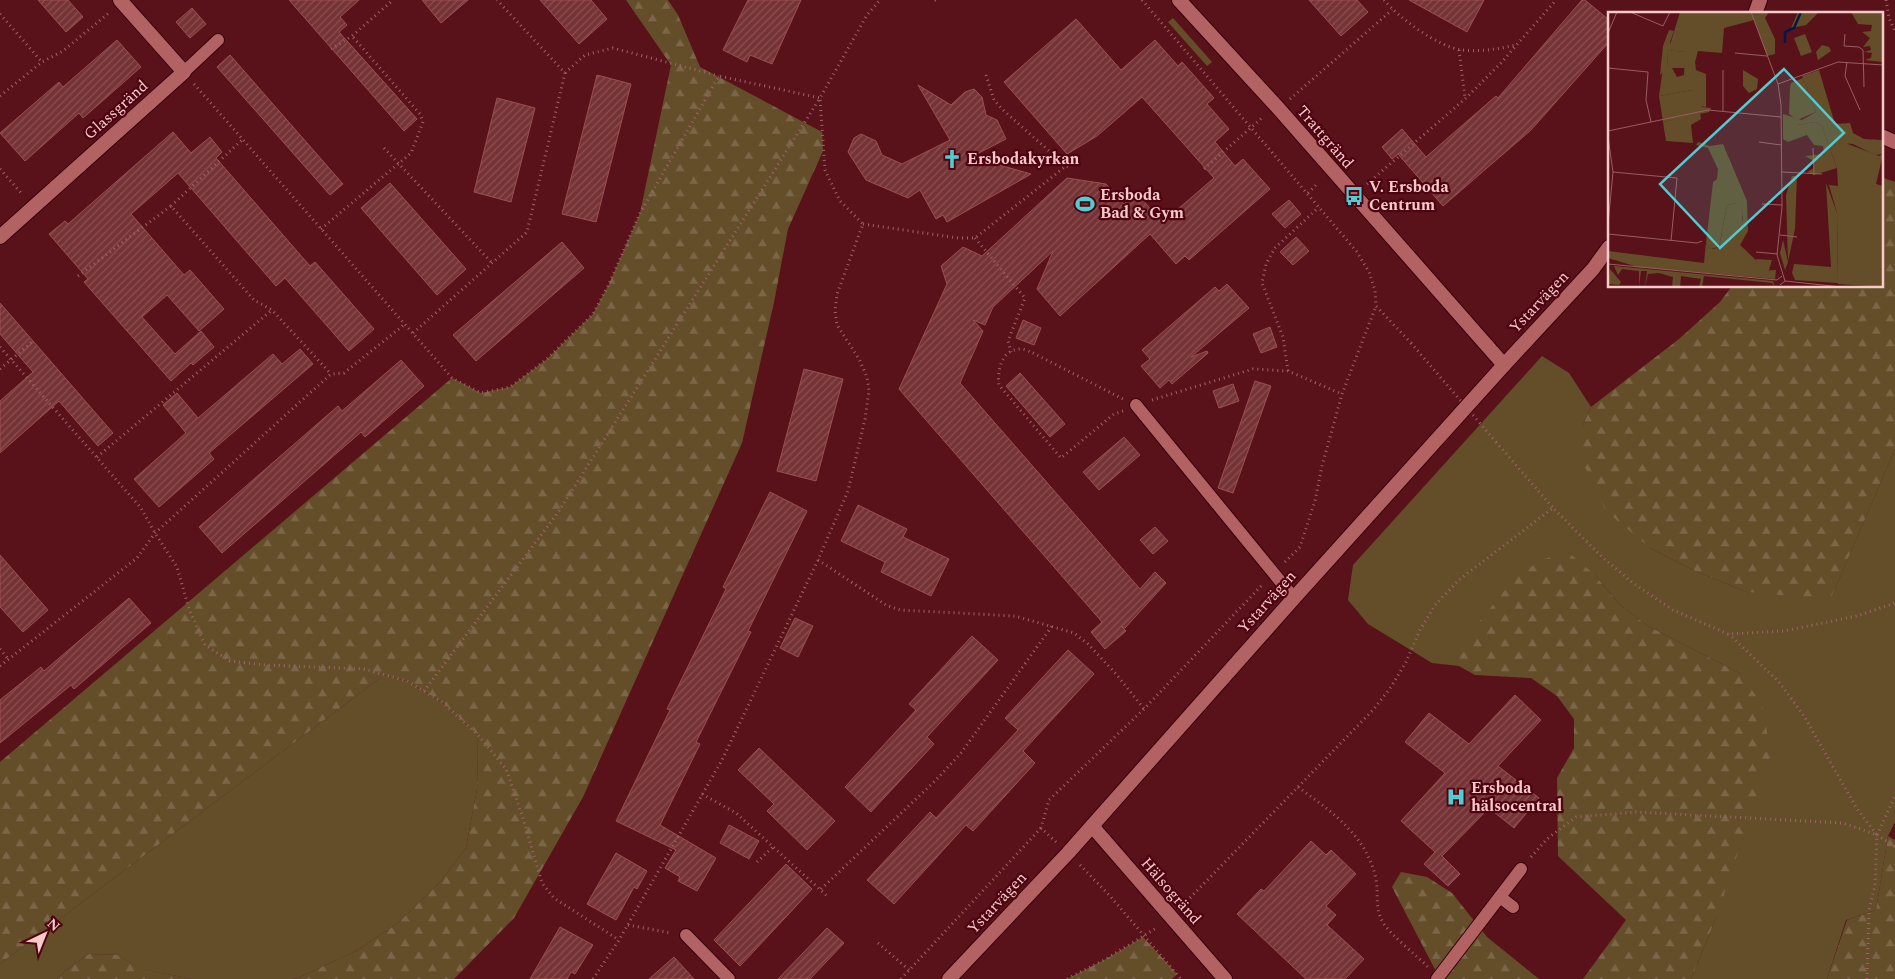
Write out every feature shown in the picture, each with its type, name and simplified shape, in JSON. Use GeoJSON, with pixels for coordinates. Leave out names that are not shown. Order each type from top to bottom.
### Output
{"type":"FeatureCollection","features":[{"type":"Feature","properties":{"kind":"street","name":"Trattgränd"},"geometry":{"type":"LineString","coordinates":[[1179,0],[1504,365]]}},
{"type":"Feature","properties":{"kind":"street"},"geometry":{"type":"LineString","coordinates":[[1756,12],[1760,0]]}},
{"type":"Feature","properties":{"kind":"street"},"geometry":{"type":"LineString","coordinates":[[121,1],[184,72]]}},
{"type":"Feature","properties":{"kind":"street","name":"Glassgränd"},"geometry":{"type":"LineString","coordinates":[[0,237],[184,72]]}},
{"type":"Feature","properties":{"kind":"street"},"geometry":{"type":"LineString","coordinates":[[1882,136],[1895,142]]}},
{"type":"Feature","properties":{"kind":"street","name":"Ystarvägen"},"geometry":{"type":"LineString","coordinates":[[949,979],[1068,853],[1294,598],[1504,365],[1593,270],[1608,248]]}},
{"type":"Feature","properties":{"kind":"street","name":"Hälsogränd"},"geometry":{"type":"LineString","coordinates":[[1092,826],[1220,977]]}},
{"type":"Feature","properties":{"kind":"lane"},"geometry":{"type":"LineString","coordinates":[[184,72],[218,40]]}},
{"type":"Feature","properties":{"kind":"lane"},"geometry":{"type":"LineString","coordinates":[[1136,405],[1294,598]]}},
{"type":"Feature","properties":{"kind":"lane"},"geometry":{"type":"LineString","coordinates":[[1438,978],[1521,869]]}},
{"type":"Feature","properties":{"kind":"lane"},"geometry":{"type":"LineString","coordinates":[[1500,897],[1513,907]]}},
{"type":"Feature","properties":{"kind":"lane"},"geometry":{"type":"LineString","coordinates":[[686,936],[729,979]]}},
{"type":"Feature","properties":{"kind":"path"},"geometry":{"type":"LineString","coordinates":[[331,49],[352,36],[393,0]]}},
{"type":"Feature","properties":{"kind":"path"},"geometry":{"type":"LineString","coordinates":[[497,0],[565,73]]}},
{"type":"Feature","properties":{"kind":"path"},"geometry":{"type":"LineString","coordinates":[[424,691],[559,511],[820,98],[867,15],[880,0]]}},
{"type":"Feature","properties":{"kind":"path"},"geometry":{"type":"LineString","coordinates":[[901,979],[1041,828],[1049,800],[1144,709],[1300,547],[1315,501],[1322,466],[1342,394],[1376,306],[1375,290],[1357,252],[1142,0]]}},
{"type":"Feature","properties":{"kind":"path"},"geometry":{"type":"LineString","coordinates":[[1384,0],[1392,10],[1416,28],[1460,50],[1487,51],[1517,45]]}},
{"type":"Feature","properties":{"kind":"path"},"geometry":{"type":"LineString","coordinates":[[1354,196],[1465,99],[1517,45],[1556,0]]}},
{"type":"Feature","properties":{"kind":"path"},"geometry":{"type":"LineString","coordinates":[[1886,0],[1889,18],[1895,31]]}},
{"type":"Feature","properties":{"kind":"path"},"geometry":{"type":"LineString","coordinates":[[0,96],[42,62],[64,51],[121,1]]}},
{"type":"Feature","properties":{"kind":"path"},"geometry":{"type":"LineString","coordinates":[[1278,110],[1392,10]]}},
{"type":"Feature","properties":{"kind":"path"},"geometry":{"type":"LineString","coordinates":[[0,14],[42,62]]}},
{"type":"Feature","properties":{"kind":"path"},"geometry":{"type":"LineString","coordinates":[[321,229],[411,153],[423,122],[420,114],[352,36]]}},
{"type":"Feature","properties":{"kind":"path"},"geometry":{"type":"LineString","coordinates":[[413,333],[527,232],[565,73],[585,55],[613,48],[719,76],[820,98]]}},
{"type":"Feature","properties":{"kind":"path"},"geometry":{"type":"LineString","coordinates":[[1460,50],[1465,99]]}},
{"type":"Feature","properties":{"kind":"path"},"geometry":{"type":"LineString","coordinates":[[184,72],[452,378],[481,393],[510,387],[547,359],[593,314],[609,284],[640,213],[719,76]]}},
{"type":"Feature","properties":{"kind":"path"},"geometry":{"type":"LineString","coordinates":[[986,75],[994,100],[1003,110],[1066,166],[1071,168]]}},
{"type":"Feature","properties":{"kind":"path"},"geometry":{"type":"LineString","coordinates":[[820,98],[825,170],[840,201],[863,224],[958,238],[974,238],[1066,166]]}},
{"type":"Feature","properties":{"kind":"path"},"geometry":{"type":"LineString","coordinates":[[1204,169],[1251,128]]}},
{"type":"Feature","properties":{"kind":"path"},"geometry":{"type":"LineString","coordinates":[[78,276],[171,206],[243,139]]}},
{"type":"Feature","properties":{"kind":"path"},"geometry":{"type":"LineString","coordinates":[[384,148],[492,263]]}},
{"type":"Feature","properties":{"kind":"path"},"geometry":{"type":"LineString","coordinates":[[0,169],[33,207]]}},
{"type":"Feature","properties":{"kind":"path"},"geometry":{"type":"LineString","coordinates":[[1308,193],[1317,184]]}},
{"type":"Feature","properties":{"kind":"path"},"geometry":{"type":"LineString","coordinates":[[171,206],[254,300],[272,310],[331,374]]}},
{"type":"Feature","properties":{"kind":"path"},"geometry":{"type":"LineString","coordinates":[[1288,372],[1283,337],[1262,283],[1266,264],[1275,248],[1319,206]]}},
{"type":"Feature","properties":{"kind":"path"},"geometry":{"type":"LineString","coordinates":[[593,979],[628,925],[739,725],[818,560],[848,491],[865,419],[868,400],[867,377],[859,359],[837,325],[835,311],[837,294],[863,224]]}},
{"type":"Feature","properties":{"kind":"path"},"geometry":{"type":"LineString","coordinates":[[974,238],[1025,298],[1008,341],[1010,352]]}},
{"type":"Feature","properties":{"kind":"path"},"geometry":{"type":"LineString","coordinates":[[1376,306],[1412,343],[1553,508],[1602,556],[1633,583],[1673,610],[1728,634],[1779,682],[1804,716],[1857,809],[1876,835]]}},
{"type":"Feature","properties":{"kind":"path"},"geometry":{"type":"LineString","coordinates":[[96,457],[272,310]]}},
{"type":"Feature","properties":{"kind":"path"},"geometry":{"type":"LineString","coordinates":[[0,666],[138,558],[155,533],[331,374],[344,374],[405,324]]}},
{"type":"Feature","properties":{"kind":"path"},"geometry":{"type":"LineString","coordinates":[[0,369],[33,341]]}},
{"type":"Feature","properties":{"kind":"path"},"geometry":{"type":"LineString","coordinates":[[0,347],[141,508],[177,567],[189,609],[205,645],[230,661],[265,665],[364,669],[407,681],[442,702],[478,735],[506,770],[542,882],[554,898],[619,940]]}},
{"type":"Feature","properties":{"kind":"path"},"geometry":{"type":"LineString","coordinates":[[1068,979],[1143,937],[1171,918],[1373,710],[1391,687],[1406,662],[1420,630],[1435,605],[1460,579],[1553,508]]}},
{"type":"Feature","properties":{"kind":"path"},"geometry":{"type":"LineString","coordinates":[[818,560],[886,605],[900,610],[1015,616],[1074,633],[1088,644],[1117,674],[1144,709]]}},
{"type":"Feature","properties":{"kind":"path"},"geometry":{"type":"LineString","coordinates":[[1728,634],[1784,631],[1857,616],[1895,603]]}},
{"type":"Feature","properties":{"kind":"path"},"geometry":{"type":"LineString","coordinates":[[821,889],[961,754],[1052,626]]}},
{"type":"Feature","properties":{"kind":"path"},"geometry":{"type":"LineString","coordinates":[[0,649],[8,658]]}},
{"type":"Feature","properties":{"kind":"path"},"geometry":{"type":"LineString","coordinates":[[1298,787],[1328,809],[1361,842],[1371,860],[1376,882],[1377,908],[1384,924],[1438,978]]}},
{"type":"Feature","properties":{"kind":"path"},"geometry":{"type":"LineString","coordinates":[[702,794],[736,813],[821,889],[826,896]]}},
{"type":"Feature","properties":{"kind":"path"},"geometry":{"type":"LineString","coordinates":[[1867,979],[1869,910],[1875,885],[1876,835],[1895,796]]}},
{"type":"Feature","properties":{"kind":"path"},"geometry":{"type":"LineString","coordinates":[[1521,869],[1547,839],[1576,817],[1636,812],[1843,823],[1876,835],[1895,847]]}},
{"type":"Feature","properties":{"kind":"path"},"geometry":{"type":"LineString","coordinates":[[1041,828],[1110,896],[1143,937],[1181,979]]}},
{"type":"Feature","properties":{"kind":"path"},"geometry":{"type":"LineString","coordinates":[[757,862],[774,846]]}},
{"type":"Feature","properties":{"kind":"path"},"geometry":{"type":"LineString","coordinates":[[628,925],[686,936]]}},
{"type":"Feature","properties":{"kind":"path"},"geometry":{"type":"LineString","coordinates":[[878,942],[908,970]]}},
{"type":"Feature","properties":{"kind":"green space"},"geometry":{"type":"Polygon","coordinates":[[[626,0],[668,0],[678,15],[700,67],[822,132],[823,151],[788,229],[774,302],[742,443],[583,797],[514,918],[454,979],[293,979],[358,950],[399,922],[439,883],[466,848],[477,789],[478,735],[442,702],[407,681],[384,675],[0,964],[0,762],[452,378],[481,393],[510,387],[547,359],[593,314],[609,284],[640,213],[671,65],[626,0]]]}},
{"type":"Feature","properties":{"kind":"green space"},"geometry":{"type":"Polygon","coordinates":[[[1173,18],[1212,62],[1207,66],[1168,22],[1173,18]]]}},
{"type":"Feature","properties":{"kind":"green space"},"geometry":{"type":"Polygon","coordinates":[[[1882,177],[1895,182],[1895,449],[1832,596],[1802,597],[1747,592],[1695,571],[1650,548],[1606,511],[1584,465],[1582,427],[1591,407],[1679,339],[1720,302],[1730,288],[1882,288],[1882,177]]]}},
{"type":"Feature","properties":{"kind":"green space"},"geometry":{"type":"Polygon","coordinates":[[[1542,356],[1569,373],[1591,407],[1582,427],[1650,548],[1695,571],[1747,592],[1832,596],[1895,449],[1895,822],[1888,836],[1876,910],[1846,920],[1827,979],[1691,979],[1716,918],[1741,674],[1648,626],[1619,604],[1595,575],[1459,651],[1459,666],[1432,663],[1368,624],[1348,600],[1353,565],[1542,356]]]}},
{"type":"Feature","properties":{"kind":"green space"},"geometry":{"type":"Polygon","coordinates":[[[1568,552],[1595,575],[1619,604],[1648,626],[1741,674],[1762,705],[1771,754],[1716,918],[1691,979],[1583,979],[1626,920],[1558,856],[1557,778],[1574,748],[1574,719],[1557,696],[1531,678],[1475,675],[1459,666],[1459,651],[1482,618],[1518,575],[1544,559],[1568,552]]]}},
{"type":"Feature","properties":{"kind":"green space"},"geometry":{"type":"Polygon","coordinates":[[[384,675],[407,681],[442,702],[478,735],[477,789],[466,848],[439,883],[399,922],[358,950],[293,979],[192,979],[141,969],[117,955],[89,954],[57,979],[0,979],[0,964],[384,675]]]}},
{"type":"Feature","properties":{"kind":"green space"},"geometry":{"type":"Polygon","coordinates":[[[1888,836],[1895,840],[1895,979],[1827,979],[1847,920],[1876,910],[1888,836]]]}},
{"type":"Feature","properties":{"kind":"green space"},"geometry":{"type":"Polygon","coordinates":[[[1401,872],[1427,877],[1452,893],[1487,937],[1539,979],[1437,979],[1439,977],[1392,887],[1401,872]]]}},
{"type":"Feature","properties":{"kind":"green space"},"geometry":{"type":"Polygon","coordinates":[[[1143,937],[1177,974],[1172,979],[1067,979],[1104,960],[1143,937]]]}},
{"type":"Feature","properties":{"kind":"green space"},"geometry":{"type":"Polygon","coordinates":[[[89,954],[117,955],[142,969],[192,979],[57,979],[89,954]]]}},
{"type":"Feature","properties":{"kind":"building"},"geometry":{"type":"Polygon","coordinates":[[[38,0],[68,0],[83,17],[66,32],[38,0]]]}},
{"type":"Feature","properties":{"kind":"building"},"geometry":{"type":"Polygon","coordinates":[[[289,0],[359,0],[340,17],[347,25],[339,32],[417,119],[404,131],[289,0]]]}},
{"type":"Feature","properties":{"kind":"building"},"geometry":{"type":"Polygon","coordinates":[[[422,0],[468,0],[441,23],[422,0]]]}},
{"type":"Feature","properties":{"kind":"building"},"geometry":{"type":"Polygon","coordinates":[[[540,0],[591,0],[607,19],[579,44],[540,0]]]}},
{"type":"Feature","properties":{"kind":"building"},"geometry":{"type":"Polygon","coordinates":[[[748,0],[801,0],[772,64],[750,55],[747,62],[723,50],[748,0]]]}},
{"type":"Feature","properties":{"kind":"building"},"geometry":{"type":"Polygon","coordinates":[[[1309,0],[1357,0],[1368,12],[1341,36],[1309,0]]]}},
{"type":"Feature","properties":{"kind":"building"},"geometry":{"type":"Polygon","coordinates":[[[1409,0],[1484,0],[1467,32],[1409,0]]]}},
{"type":"Feature","properties":{"kind":"building"},"geometry":{"type":"Polygon","coordinates":[[[1582,0],[1585,0],[1608,19],[1608,43],[1531,130],[1443,206],[1398,154],[1392,159],[1382,147],[1402,129],[1426,157],[1496,96],[1498,98],[1582,0]]]}},
{"type":"Feature","properties":{"kind":"building"},"geometry":{"type":"Polygon","coordinates":[[[192,8],[206,24],[190,38],[176,22],[192,8]]]}},
{"type":"Feature","properties":{"kind":"building"},"geometry":{"type":"Polygon","coordinates":[[[1076,19],[1121,70],[1155,40],[1178,66],[1182,62],[1214,98],[1207,104],[1229,129],[1215,142],[1235,166],[1243,159],[1270,189],[1189,260],[1185,256],[1176,264],[1150,234],[1060,316],[1037,289],[1053,251],[993,307],[985,325],[973,320],[983,331],[960,383],[1140,589],[1155,572],[1166,583],[1125,628],[1121,626],[1126,631],[1105,649],[1091,632],[1102,622],[899,389],[947,284],[941,266],[963,247],[982,256],[1067,178],[1106,184],[1124,204],[1136,193],[1163,222],[1214,178],[1142,97],[1097,136],[1067,154],[1004,82],[1076,19]]]}},
{"type":"Feature","properties":{"kind":"building"},"geometry":{"type":"Polygon","coordinates":[[[117,40],[141,67],[83,118],[79,113],[25,161],[0,133],[59,82],[63,87],[117,40]]]}},
{"type":"Feature","properties":{"kind":"building"},"geometry":{"type":"Polygon","coordinates":[[[230,55],[343,184],[330,195],[217,67],[230,55]]]}},
{"type":"Feature","properties":{"kind":"building"},"geometry":{"type":"Polygon","coordinates":[[[597,75],[631,84],[596,222],[562,214],[597,75]]]}},
{"type":"Feature","properties":{"kind":"building","name":"Ersbodakyrkan"},"geometry":{"type":"Polygon","coordinates":[[[918,85],[951,105],[965,92],[974,89],[982,97],[986,115],[997,120],[1006,139],[971,157],[1031,174],[947,222],[943,215],[936,219],[920,190],[908,198],[866,180],[848,152],[854,138],[861,134],[876,141],[882,155],[902,164],[950,140],[918,85]]]}},
{"type":"Feature","properties":{"kind":"building"},"geometry":{"type":"Polygon","coordinates":[[[497,98],[535,108],[511,202],[474,192],[497,98]]]}},
{"type":"Feature","properties":{"kind":"building"},"geometry":{"type":"Polygon","coordinates":[[[173,132],[191,153],[210,137],[222,152],[216,158],[310,266],[315,262],[374,329],[349,351],[285,278],[276,286],[178,173],[131,214],[184,275],[190,270],[224,309],[199,331],[167,295],[142,317],[175,354],[201,331],[214,347],[193,365],[191,363],[171,381],[84,282],[88,279],[49,234],[65,221],[68,224],[173,132]]]}},
{"type":"Feature","properties":{"kind":"building"},"geometry":{"type":"Polygon","coordinates":[[[390,183],[466,269],[437,295],[361,208],[390,183]]]}},
{"type":"Feature","properties":{"kind":"building"},"geometry":{"type":"Polygon","coordinates":[[[1289,200],[1301,214],[1285,228],[1272,214],[1289,200]]]}},
{"type":"Feature","properties":{"kind":"building"},"geometry":{"type":"Polygon","coordinates":[[[1296,237],[1309,251],[1293,265],[1280,252],[1296,237]]]}},
{"type":"Feature","properties":{"kind":"building"},"geometry":{"type":"Polygon","coordinates":[[[562,242],[584,268],[476,361],[453,335],[562,242]]]}},
{"type":"Feature","properties":{"kind":"building"},"geometry":{"type":"Polygon","coordinates":[[[1227,284],[1249,308],[1191,357],[1207,351],[1208,353],[1172,384],[1169,380],[1160,388],[1141,366],[1150,359],[1142,350],[1215,287],[1219,291],[1227,284]]]}},
{"type":"Feature","properties":{"kind":"building"},"geometry":{"type":"Polygon","coordinates":[[[0,303],[113,433],[98,446],[59,401],[0,453],[0,401],[33,372],[0,334],[0,303]]]}},
{"type":"Feature","properties":{"kind":"building"},"geometry":{"type":"Polygon","coordinates":[[[1023,320],[1041,328],[1034,345],[1016,338],[1023,320]]]}},
{"type":"Feature","properties":{"kind":"building"},"geometry":{"type":"Polygon","coordinates":[[[1270,327],[1277,347],[1261,353],[1253,334],[1270,327]]]}},
{"type":"Feature","properties":{"kind":"building"},"geometry":{"type":"Polygon","coordinates":[[[300,349],[313,364],[209,453],[214,459],[159,507],[134,479],[186,433],[163,405],[177,393],[198,418],[273,354],[282,364],[300,349]]]}},
{"type":"Feature","properties":{"kind":"building"},"geometry":{"type":"Polygon","coordinates":[[[401,360],[424,386],[365,437],[361,432],[222,553],[199,527],[338,406],[342,411],[401,360]]]}},
{"type":"Feature","properties":{"kind":"building"},"geometry":{"type":"Polygon","coordinates":[[[804,369],[843,379],[816,481],[777,471],[804,369]]]}},
{"type":"Feature","properties":{"kind":"building"},"geometry":{"type":"Polygon","coordinates":[[[1020,373],[1065,424],[1050,437],[1006,386],[1020,373]]]}},
{"type":"Feature","properties":{"kind":"building"},"geometry":{"type":"Polygon","coordinates":[[[1255,381],[1271,386],[1233,493],[1218,488],[1255,381]]]}},
{"type":"Feature","properties":{"kind":"building"},"geometry":{"type":"Polygon","coordinates":[[[1233,384],[1239,401],[1219,408],[1213,391],[1233,384]]]}},
{"type":"Feature","properties":{"kind":"building"},"geometry":{"type":"Polygon","coordinates":[[[1124,437],[1140,455],[1099,490],[1083,472],[1124,437]]]}},
{"type":"Feature","properties":{"kind":"building"},"geometry":{"type":"Polygon","coordinates":[[[770,492],[807,511],[748,631],[751,632],[696,742],[700,744],[660,825],[716,858],[697,891],[678,881],[680,877],[665,868],[676,850],[616,821],[670,710],[667,709],[726,589],[723,587],[770,492]]]}},
{"type":"Feature","properties":{"kind":"building"},"geometry":{"type":"Polygon","coordinates":[[[858,505],[907,529],[903,537],[949,559],[931,596],[881,572],[885,562],[841,541],[858,505]]]}},
{"type":"Feature","properties":{"kind":"building"},"geometry":{"type":"Polygon","coordinates":[[[1155,527],[1168,541],[1153,554],[1140,540],[1155,527]]]}},
{"type":"Feature","properties":{"kind":"building"},"geometry":{"type":"Polygon","coordinates":[[[0,555],[48,610],[23,632],[0,607],[0,555]]]}},
{"type":"Feature","properties":{"kind":"building"},"geometry":{"type":"Polygon","coordinates":[[[129,598],[151,623],[74,689],[71,685],[0,743],[0,700],[41,667],[44,671],[129,598]]]}},
{"type":"Feature","properties":{"kind":"building"},"geometry":{"type":"Polygon","coordinates":[[[795,618],[813,626],[798,657],[780,648],[795,618]]]}},
{"type":"Feature","properties":{"kind":"building"},"geometry":{"type":"Polygon","coordinates":[[[972,636],[998,660],[927,737],[934,744],[871,812],[845,787],[916,710],[909,704],[972,636]]]}},
{"type":"Feature","properties":{"kind":"building"},"geometry":{"type":"Polygon","coordinates":[[[1068,650],[1094,674],[1023,751],[1035,763],[973,831],[966,825],[894,904],[867,880],[930,812],[936,818],[1018,730],[1005,718],[1068,650]]]}},
{"type":"Feature","properties":{"kind":"building"},"geometry":{"type":"Polygon","coordinates":[[[1515,695],[1541,720],[1498,766],[1539,798],[1514,828],[1489,808],[1442,856],[1460,874],[1448,886],[1424,864],[1435,852],[1401,821],[1445,773],[1405,742],[1429,713],[1469,744],[1515,695]]]}},
{"type":"Feature","properties":{"kind":"building"},"geometry":{"type":"Polygon","coordinates":[[[759,748],[835,821],[807,850],[767,811],[774,804],[738,770],[759,748]]]}},
{"type":"Feature","properties":{"kind":"building"},"geometry":{"type":"Polygon","coordinates":[[[729,825],[759,841],[749,859],[720,843],[729,825]]]}},
{"type":"Feature","properties":{"kind":"building"},"geometry":{"type":"Polygon","coordinates":[[[1311,841],[1326,855],[1331,850],[1356,874],[1326,906],[1336,915],[1327,925],[1364,959],[1345,979],[1306,979],[1237,914],[1261,889],[1264,891],[1311,841]]]}},
{"type":"Feature","properties":{"kind":"building"},"geometry":{"type":"Polygon","coordinates":[[[616,853],[647,871],[637,889],[634,887],[616,920],[587,904],[616,853]]]}},
{"type":"Feature","properties":{"kind":"building"},"geometry":{"type":"Polygon","coordinates":[[[786,864],[812,889],[740,966],[714,940],[786,864]]]}},
{"type":"Feature","properties":{"kind":"building"},"geometry":{"type":"Polygon","coordinates":[[[560,927],[593,945],[575,974],[571,972],[567,979],[530,979],[560,927]]]}},
{"type":"Feature","properties":{"kind":"building"},"geometry":{"type":"Polygon","coordinates":[[[827,928],[844,943],[810,979],[778,979],[827,928]]]}},
{"type":"Feature","properties":{"kind":"building"},"geometry":{"type":"Polygon","coordinates":[[[674,957],[694,979],[649,979],[674,957]]]}},
{"type":"Feature","properties":{"kind":"place","name":"Ersbodakyrkan"},"geometry":{"type":"Point","coordinates":[952,159]}},
{"type":"Feature","properties":{"kind":"place","name":"V. Ersboda Centrum"},"geometry":{"type":"Point","coordinates":[1354,196]}},
{"type":"Feature","properties":{"kind":"place","name":"Ersboda Bad & Gym"},"geometry":{"type":"Point","coordinates":[1085,204]}},
{"type":"Feature","properties":{"kind":"place","name":"Ersboda hälsocentral"},"geometry":{"type":"Point","coordinates":[1456,797]}}]}
